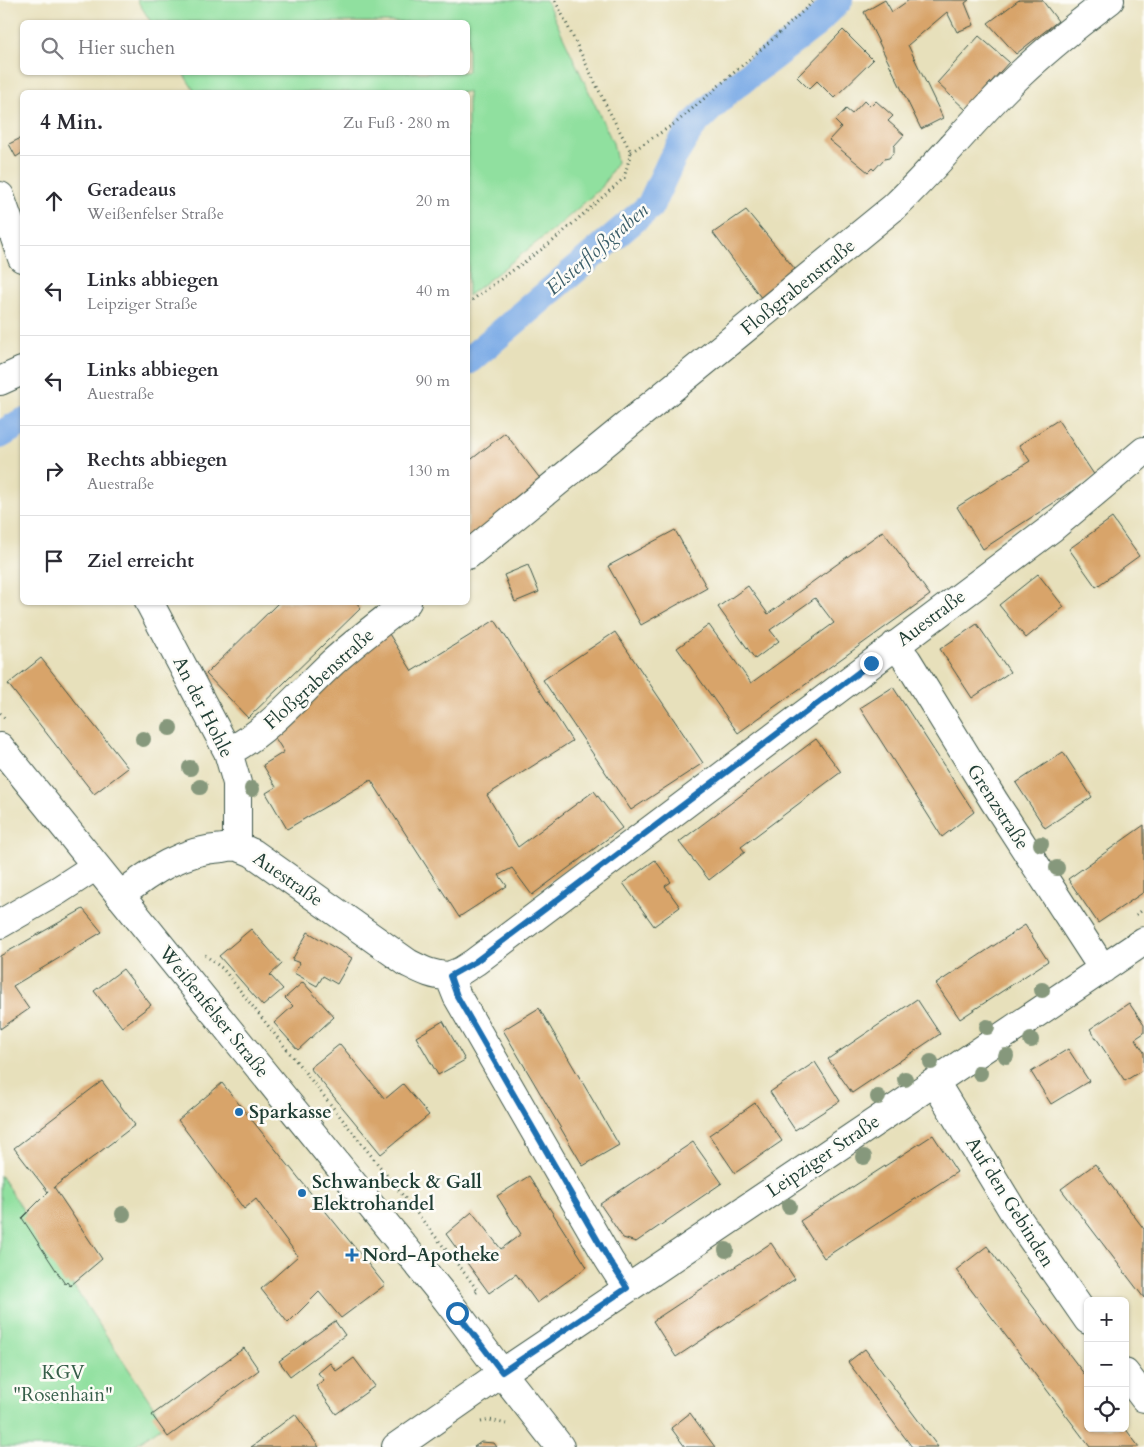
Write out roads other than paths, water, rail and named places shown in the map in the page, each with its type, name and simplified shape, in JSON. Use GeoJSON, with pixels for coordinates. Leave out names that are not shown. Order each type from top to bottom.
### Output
{"type":"FeatureCollection","features":[{"type":"Feature","properties":{"kind":"street","name":"Floßgrabenstraße"},"geometry":{"type":"LineString","coordinates":[[470,553],[888,212],[916,186],[1018,77],[1068,32],[1110,0]]}},
{"type":"Feature","properties":{"kind":"street"},"geometry":{"type":"LineString","coordinates":[[0,196],[20,252]]}},
{"type":"Feature","properties":{"kind":"street"},"geometry":{"type":"LineString","coordinates":[[0,381],[20,372]]}},
{"type":"Feature","properties":{"kind":"street","name":"Auestraße"},"geometry":{"type":"LineString","coordinates":[[120,896],[154,870],[172,860],[215,848],[237,847],[253,853],[408,962],[438,976],[450,976],[475,962],[1052,528],[1144,451]]}},
{"type":"Feature","properties":{"kind":"street","name":"An der Hohle"},"geometry":{"type":"LineString","coordinates":[[151,605],[228,752],[237,783],[237,847]]}},
{"type":"Feature","properties":{"kind":"street","name":"Floßgrabenstraße"},"geometry":{"type":"LineString","coordinates":[[228,752],[257,734],[334,661],[403,605]]}},
{"type":"Feature","properties":{"kind":"street","name":"Grenzstraße"},"geometry":{"type":"LineString","coordinates":[[895,645],[907,660],[994,801],[1103,969]]}},
{"type":"Feature","properties":{"kind":"street","name":"Weißenfelser Straße"},"geometry":{"type":"LineString","coordinates":[[0,747],[447,1300],[560,1447]]}},
{"type":"Feature","properties":{"kind":"street"},"geometry":{"type":"LineString","coordinates":[[0,924],[96,866]]}},
{"type":"Feature","properties":{"kind":"street","name":"Leipziger Straße"},"geometry":{"type":"LineString","coordinates":[[396,1447],[502,1372],[1144,941]]}},
{"type":"Feature","properties":{"kind":"street"},"geometry":{"type":"LineString","coordinates":[[450,976],[462,1005],[627,1288]]}},
{"type":"Feature","properties":{"kind":"street","name":"Auf den Gebinden"},"geometry":{"type":"LineString","coordinates":[[935,1082],[1021,1223],[1084,1314]]}},
{"type":"Feature","properties":{"kind":"street"},"geometry":{"type":"LineString","coordinates":[[1129,1378],[1144,1398]]}},
{"type":"Feature","properties":{"kind":"waterway","name":"Elsterfloßgraben"},"geometry":{"type":"LineString","coordinates":[[470,359],[650,206],[672,159],[693,125],[728,91],[813,26],[839,0]]}},
{"type":"Feature","properties":{"kind":"waterway","name":"Elsterfloßgraben"},"geometry":{"type":"LineString","coordinates":[[0,435],[20,423]]}},
{"type":"Feature","properties":{"kind":"place","name":"Sparkasse"},"geometry":{"type":"Point","coordinates":[239,1112]}},
{"type":"Feature","properties":{"kind":"place","name":"Schwanbeck & Gall Elektrohandel"},"geometry":{"type":"Point","coordinates":[302,1193]}},
{"type":"Feature","properties":{"kind":"place","name":"Nord-Apotheke"},"geometry":{"type":"Point","coordinates":[352,1255]}},
{"type":"Feature","properties":{"kind":"park label","name":"KGV \"Rosenhain\""},"geometry":{"type":"Point","coordinates":[63,1384]}}]}
